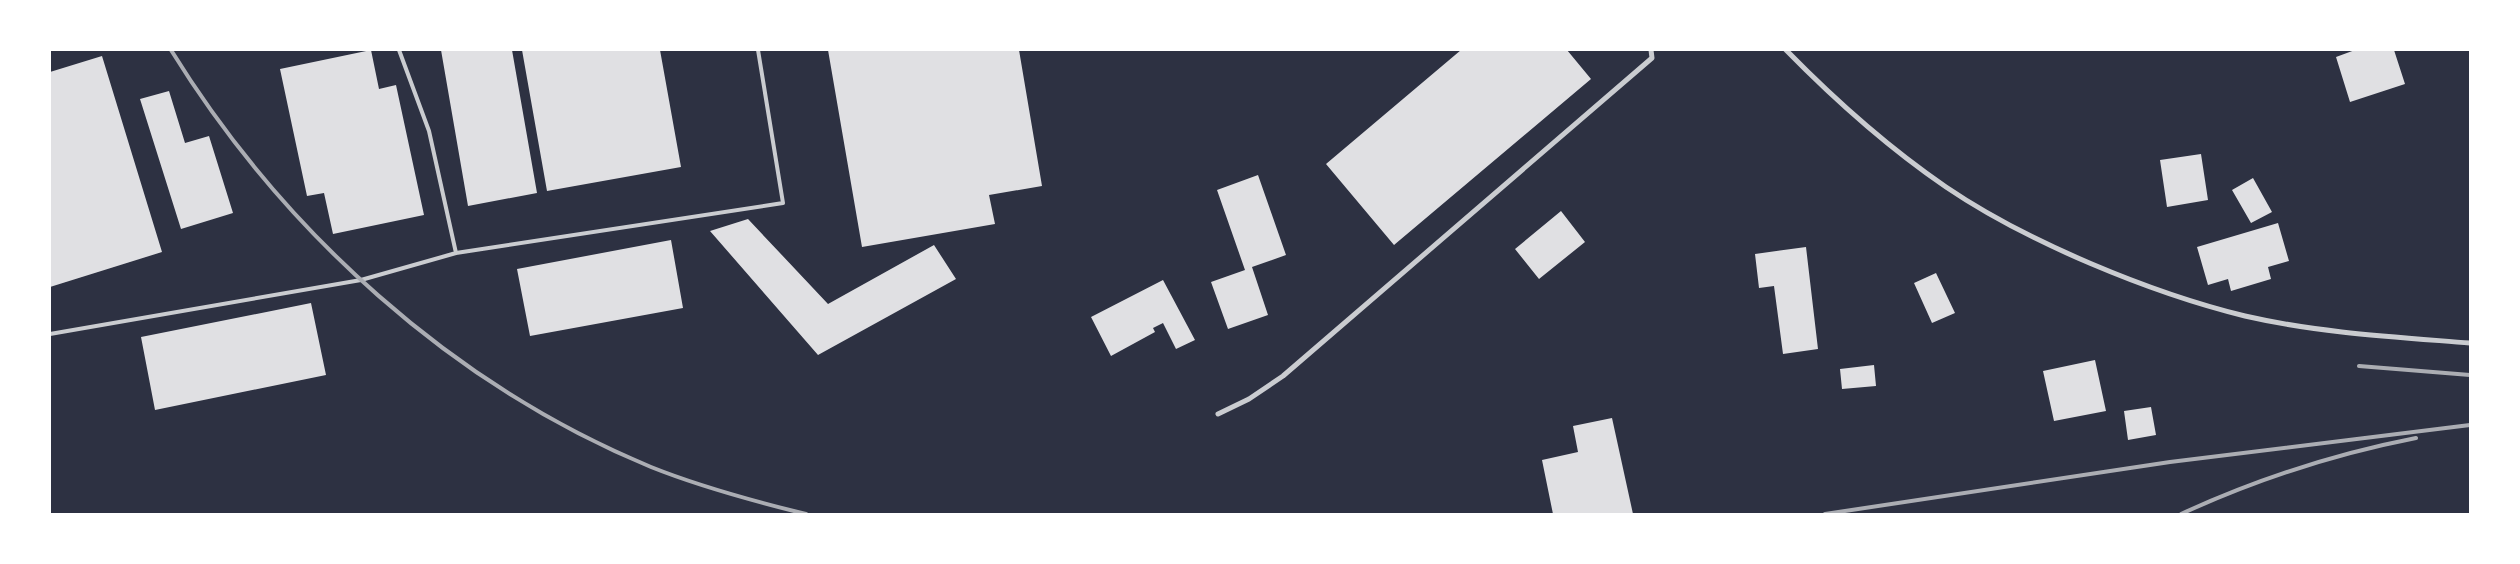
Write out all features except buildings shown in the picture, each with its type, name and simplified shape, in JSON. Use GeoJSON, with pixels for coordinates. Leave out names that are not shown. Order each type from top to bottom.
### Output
{"type":"FeatureCollection","features":[{"type":"Feature","properties":{"kind":"street"},"geometry":{"type":"LineString","coordinates":[[1218,414],[1250,398],[1283,376],[1652,58],[1651,50]]}},
{"type":"Feature","properties":{"kind":"street"},"geometry":{"type":"LineString","coordinates":[[1786,50],[1855,115],[1900,153],[1947,188],[2002,220],[2065,251],[2185,298],[2246,316],[2324,330],[2470,343]]}},
{"type":"Feature","properties":{"kind":"lane"},"geometry":{"type":"LineString","coordinates":[[398,50],[429,131],[456,254]]}},
{"type":"Feature","properties":{"kind":"lane"},"geometry":{"type":"LineString","coordinates":[[50,334],[362,280],[456,254],[783,203],[758,50]]}},
{"type":"Feature","properties":{"kind":"railway"},"geometry":{"type":"LineString","coordinates":[[171,50],[216,117],[265,180],[320,240],[378,296],[441,347],[508,393],[578,433],[651,467],[727,493],[806,514]]}},
{"type":"Feature","properties":{"kind":"railway"},"geometry":{"type":"LineString","coordinates":[[2359,366],[2470,375]]}},
{"type":"Feature","properties":{"kind":"railway"},"geometry":{"type":"LineString","coordinates":[[1825,514],[2170,462],[2470,425]]}},
{"type":"Feature","properties":{"kind":"railway"},"geometry":{"type":"LineString","coordinates":[[2181,514],[2238,490],[2296,469],[2385,444],[2416,438]]}}]}
